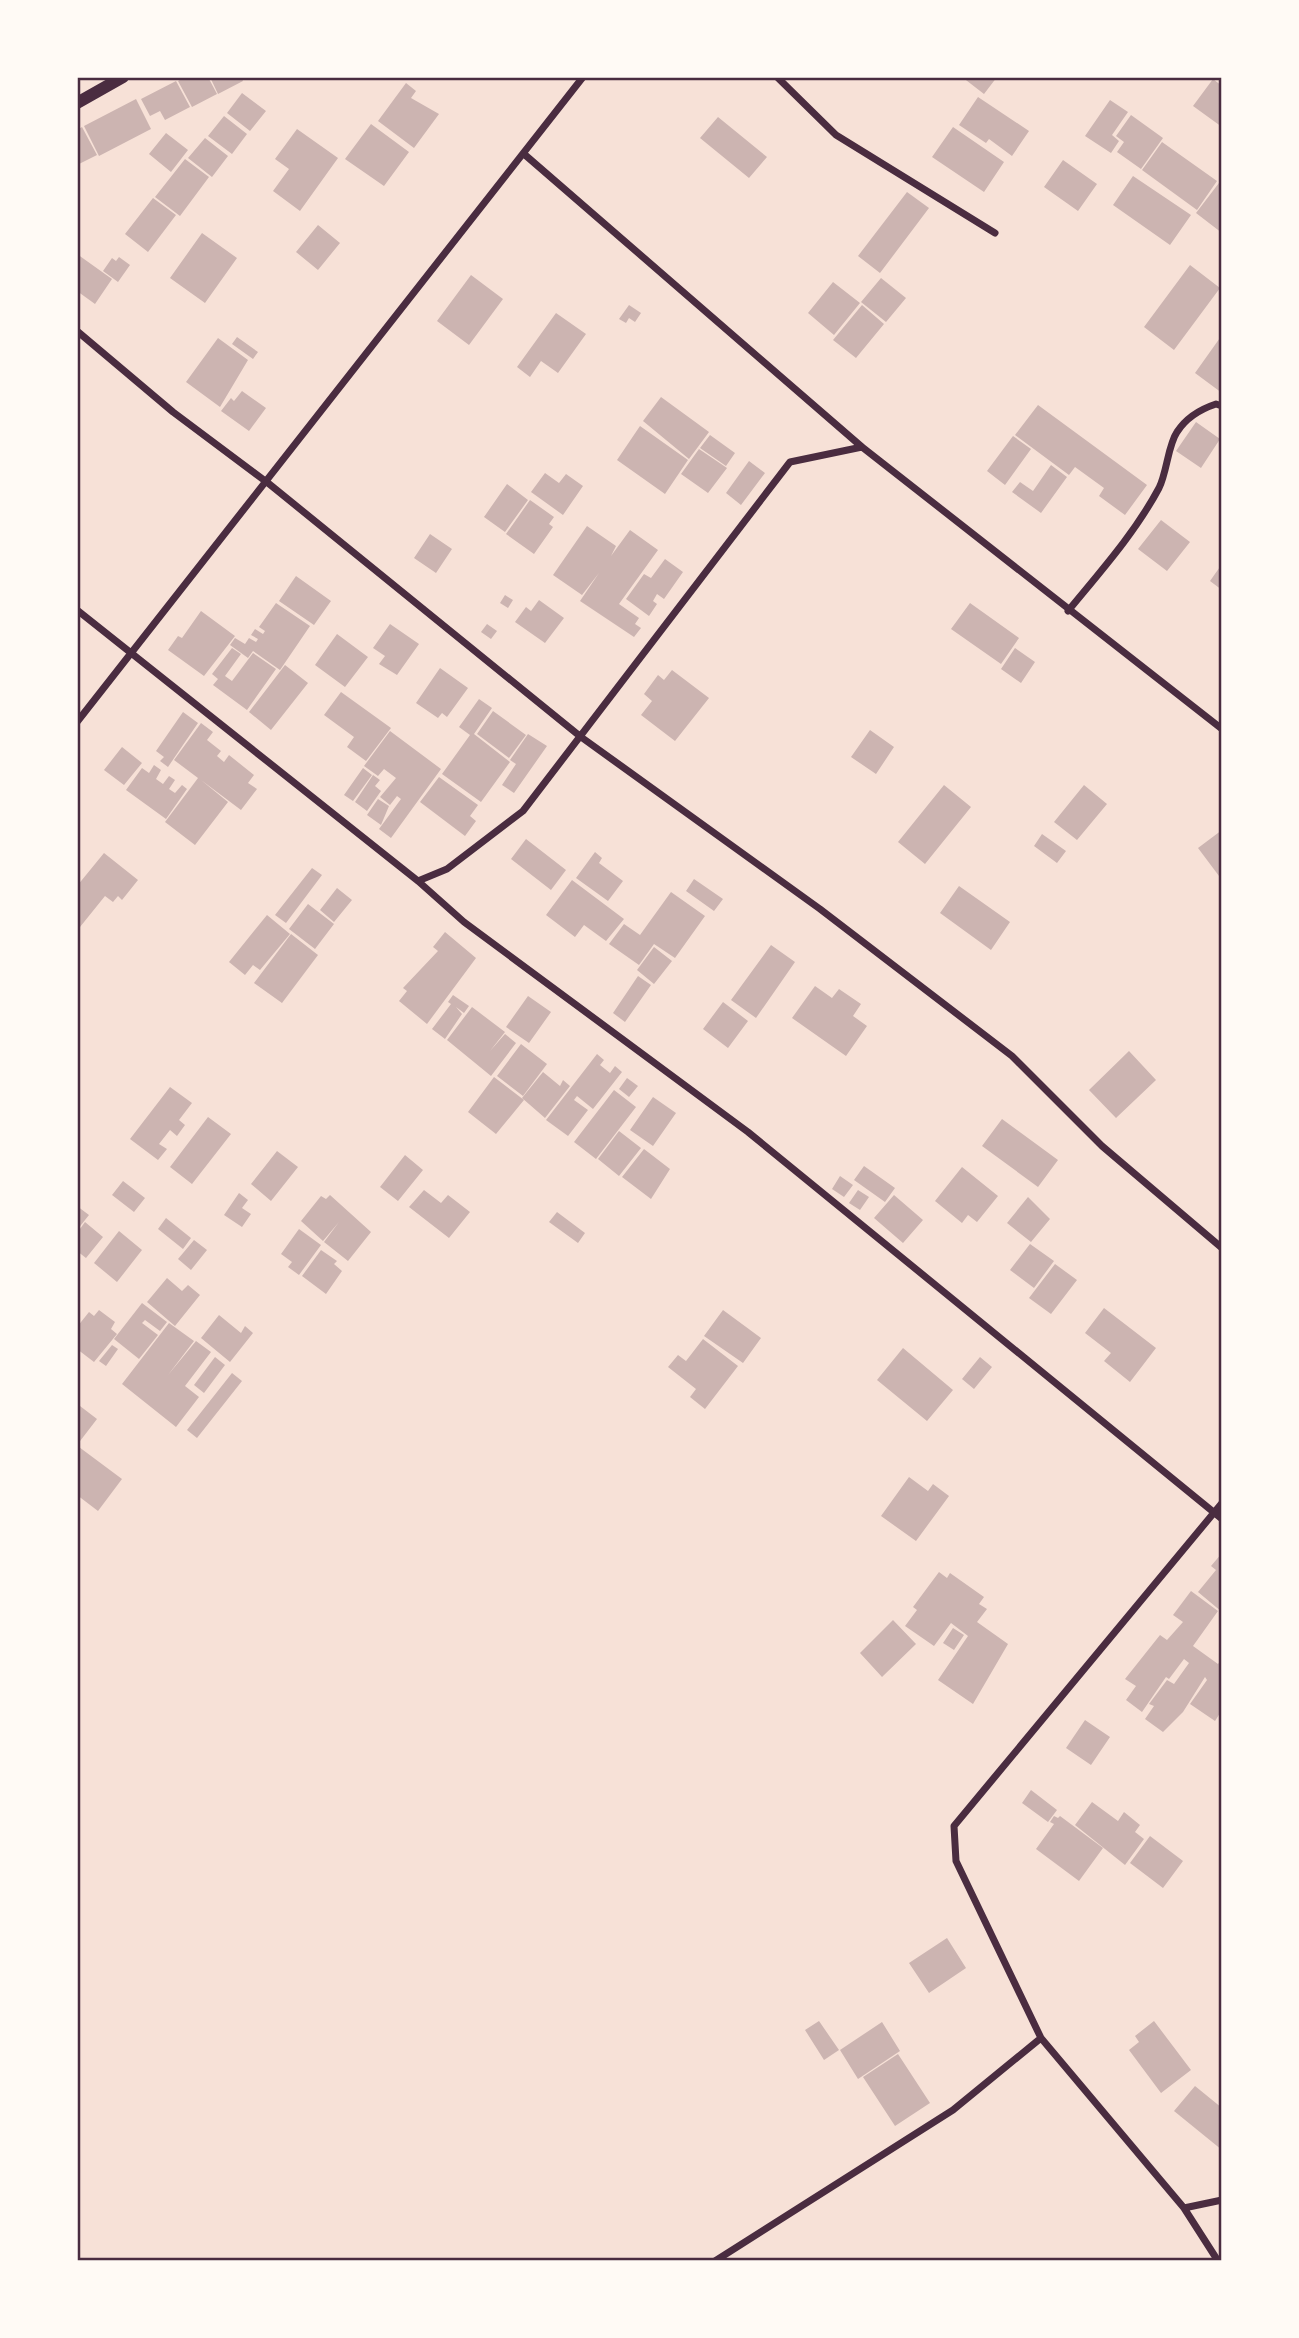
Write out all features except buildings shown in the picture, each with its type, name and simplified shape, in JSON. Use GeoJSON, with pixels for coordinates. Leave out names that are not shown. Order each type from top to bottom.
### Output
{"type":"FeatureCollection","features":[{"type":"Feature","properties":{"kind":"street"},"geometry":{"type":"LineString","coordinates":[[77,103],[123,77]]}},
{"type":"Feature","properties":{"kind":"street"},"geometry":{"type":"LineString","coordinates":[[77,722],[268,483],[583,77]]}},
{"type":"Feature","properties":{"kind":"street"},"geometry":{"type":"LineString","coordinates":[[777,77],[836,135],[995,233]]}},
{"type":"Feature","properties":{"kind":"street"},"geometry":{"type":"LineString","coordinates":[[524,153],[862,447],[1222,729]]}},
{"type":"Feature","properties":{"kind":"street"},"geometry":{"type":"LineString","coordinates":[[77,331],[173,412],[268,483],[581,737],[820,909],[1012,1056],[1102,1146],[1222,1248]]}},
{"type":"Feature","properties":{"kind":"street"},"geometry":{"type":"LineString","coordinates":[[1068,611],[1132,532],[1159,488],[1170,462],[1175,433],[1202,409],[1216,404],[1222,406]]}},
{"type":"Feature","properties":{"kind":"street"},"geometry":{"type":"LineString","coordinates":[[418,881],[447,869],[523,811],[790,462],[862,447]]}},
{"type":"Feature","properties":{"kind":"street"},"geometry":{"type":"LineString","coordinates":[[77,610],[418,881],[464,922],[748,1132],[1222,1519]]}},
{"type":"Feature","properties":{"kind":"street"},"geometry":{"type":"LineString","coordinates":[[1218,2261],[1184,2208],[1041,2038],[956,1861],[954,1826],[1222,1503]]}},
{"type":"Feature","properties":{"kind":"street"},"geometry":{"type":"LineString","coordinates":[[715,2261],[953,2110],[1041,2038]]}},
{"type":"Feature","properties":{"kind":"street"},"geometry":{"type":"LineString","coordinates":[[1184,2208],[1222,2200]]}}]}
